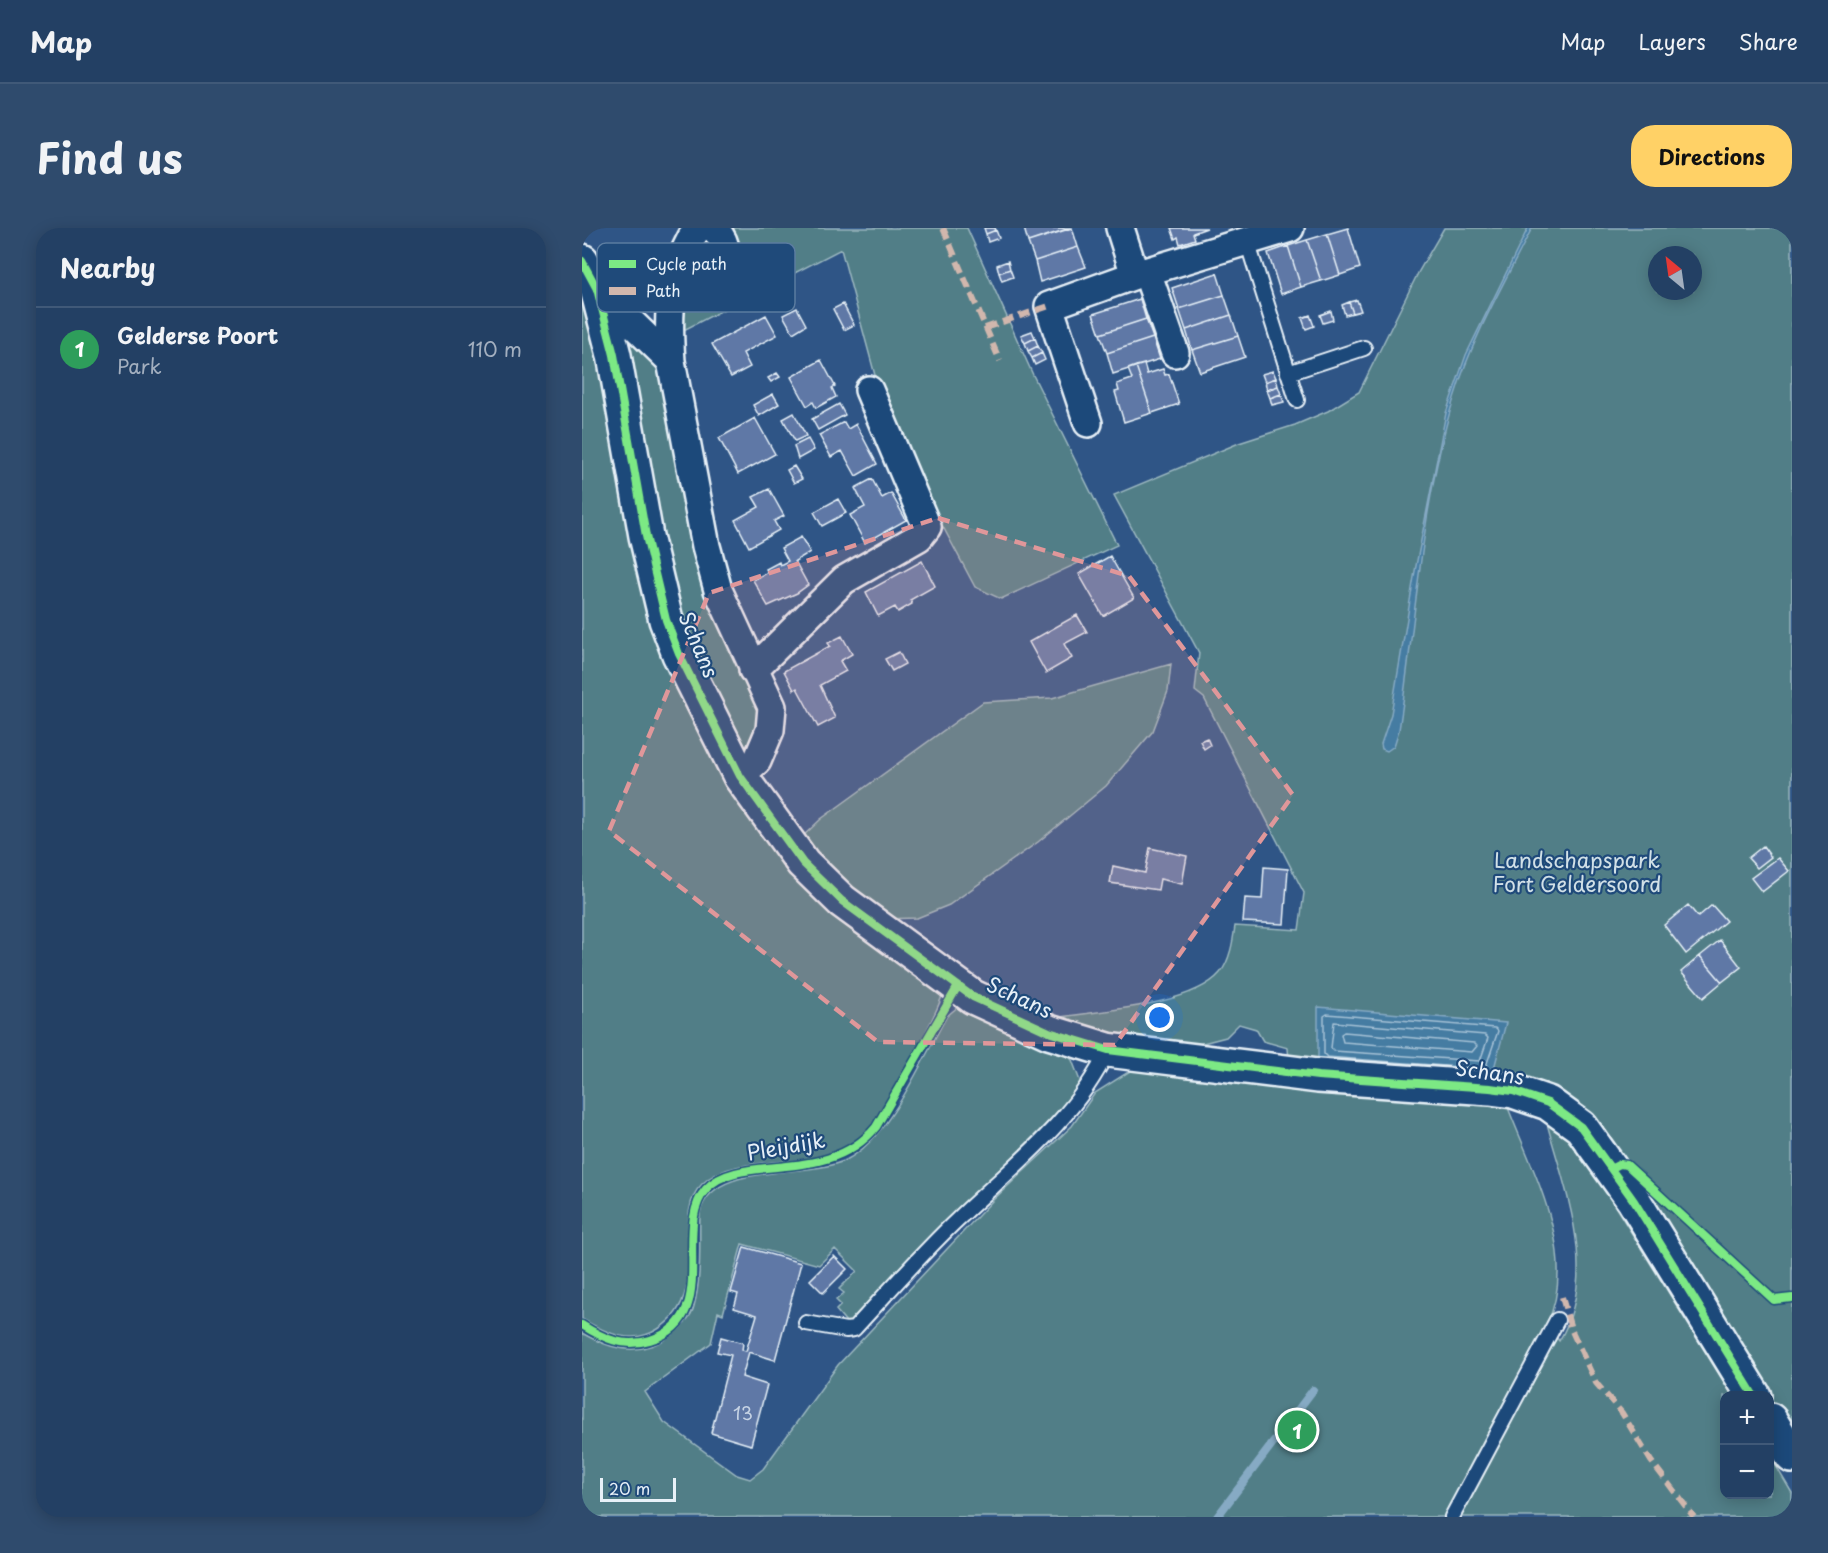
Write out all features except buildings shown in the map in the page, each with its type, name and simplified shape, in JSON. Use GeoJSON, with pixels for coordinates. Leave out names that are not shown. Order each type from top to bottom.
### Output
{"type":"FeatureCollection","features":[{"type":"Feature","properties":{"kind":"street"},"geometry":{"type":"LineString","coordinates":[[688,243],[697,228]]}},
{"type":"Feature","properties":{"kind":"street"},"geometry":{"type":"LineString","coordinates":[[714,228],[724,243]]}},
{"type":"Feature","properties":{"kind":"street"},"geometry":{"type":"LineString","coordinates":[[1120,228],[1175,352]]}},
{"type":"Feature","properties":{"kind":"street"},"geometry":{"type":"LineString","coordinates":[[1088,423],[1049,306],[1141,273],[1290,228]]}},
{"type":"Feature","properties":{"kind":"street","name":"Schans"},"geometry":{"type":"LineString","coordinates":[[590,275],[597,300]]}},
{"type":"Feature","properties":{"kind":"street","name":"Schans"},"geometry":{"type":"LineString","coordinates":[[600,312],[621,387],[646,536],[666,620],[679,654],[740,776],[802,863],[850,908],[973,997],[1049,1032],[1108,1050],[1318,1076],[1490,1088],[1513,1091],[1548,1103],[1581,1126],[1612,1168],[1751,1391]]}},
{"type":"Feature","properties":{"kind":"street","name":"Schans"},"geometry":{"type":"LineString","coordinates":[[624,312],[671,362],[706,546],[718,590],[772,707],[770,730],[757,761],[740,776]]}},
{"type":"Feature","properties":{"kind":"street"},"geometry":{"type":"LineString","coordinates":[[668,312],[671,362]]}},
{"type":"Feature","properties":{"kind":"street","name":"Schans"},"geometry":{"type":"LineString","coordinates":[[753,670],[844,580],[919,537],[927,527],[868,390]]}},
{"type":"Feature","properties":{"kind":"lane"},"geometry":{"type":"LineString","coordinates":[[1247,241],[1297,400]]}},
{"type":"Feature","properties":{"kind":"lane"},"geometry":{"type":"LineString","coordinates":[[1288,373],[1364,348]]}},
{"type":"Feature","properties":{"kind":"lane"},"geometry":{"type":"LineString","coordinates":[[806,1323],[846,1330],[854,1329],[918,1258],[1062,1121],[1086,1092],[1108,1050]]}},
{"type":"Feature","properties":{"kind":"lane"},"geometry":{"type":"LineString","coordinates":[[1452,1517],[1557,1320]]}},
{"type":"Feature","properties":{"kind":"highlighted area"},"geometry":{"type":"Polygon","coordinates":[[[938,518],[1129,576],[1293,795],[1115,1045],[878,1042],[609,831],[709,593],[938,518]]]}},
{"type":"Feature","properties":{"kind":"green space"},"geometry":{"type":"Polygon","coordinates":[[[729,228],[967,228],[1033,375],[1117,545],[1001,599],[975,587],[908,461],[876,379],[841,249],[795,273],[795,243],[720,243],[729,228]]]}},
{"type":"Feature","properties":{"kind":"green space","name":"Landschapspark Fort Geldersoord"},"geometry":{"type":"Polygon","coordinates":[[[1444,228],[1792,228],[1792,1438],[1774,1408],[1774,1391],[1767,1391],[1580,1114],[1289,1060],[1288,1048],[1263,1041],[1256,1029],[1239,1024],[1226,1037],[1172,1051],[1054,1018],[1167,1000],[1207,984],[1220,973],[1229,957],[1235,926],[1299,930],[1304,893],[1204,698],[1195,691],[1199,653],[1114,495],[1239,443],[1295,425],[1328,411],[1359,392],[1419,271],[1444,228]]]}},
{"type":"Feature","properties":{"kind":"green space"},"geometry":{"type":"Polygon","coordinates":[[[582,283],[723,765],[943,992],[931,1021],[895,1089],[872,1125],[859,1138],[843,1148],[820,1157],[742,1166],[714,1175],[702,1184],[693,1198],[689,1215],[688,1276],[684,1296],[675,1314],[658,1329],[639,1337],[619,1336],[582,1319],[582,283]]]}},
{"type":"Feature","properties":{"kind":"green space"},"geometry":{"type":"Polygon","coordinates":[[[677,312],[719,312],[676,334],[677,312]]]}},
{"type":"Feature","properties":{"kind":"green space"},"geometry":{"type":"Polygon","coordinates":[[[621,328],[659,362],[758,712],[760,727],[756,746],[742,756],[672,607],[621,328]]]}},
{"type":"Feature","properties":{"kind":"green space"},"geometry":{"type":"Polygon","coordinates":[[[1171,664],[1168,691],[1153,731],[1106,786],[1038,842],[949,905],[917,918],[880,919],[801,838],[821,819],[983,702],[1052,698],[1171,664]]]}},
{"type":"Feature","properties":{"kind":"green space"},"geometry":{"type":"Polygon","coordinates":[[[959,1006],[1060,1046],[1072,1060],[1080,1081],[1074,1097],[902,1265],[853,1322],[848,1324],[836,1310],[841,1305],[836,1300],[844,1293],[839,1289],[857,1271],[835,1249],[819,1265],[742,1244],[723,1314],[718,1312],[711,1343],[645,1392],[664,1422],[737,1475],[750,1479],[763,1469],[838,1365],[993,1200],[1072,1126],[1095,1093],[1141,1064],[1507,1105],[1549,1213],[1558,1270],[1556,1297],[1547,1324],[1559,1341],[1571,1314],[1577,1287],[1578,1258],[1575,1229],[1545,1116],[1556,1120],[1608,1195],[1730,1391],[1720,1391],[1720,1499],[1774,1499],[1774,1463],[1792,1493],[1792,1517],[582,1517],[582,1333],[605,1344],[639,1349],[661,1342],[675,1332],[689,1318],[697,1295],[700,1213],[708,1197],[722,1185],[740,1178],[829,1166],[846,1160],[862,1150],[877,1135],[904,1096],[947,1016],[959,1006]]]}},
{"type":"Feature","properties":{"kind":"water"},"geometry":{"type":"Polygon","coordinates":[[[1528,228],[1532,228],[1489,311],[1461,376],[1443,438],[1420,563],[1399,730],[1394,746],[1387,751],[1382,749],[1381,744],[1391,714],[1415,571],[1446,413],[1466,355],[1528,228]]]}},
{"type":"Feature","properties":{"kind":"water"},"geometry":{"type":"Polygon","coordinates":[[[1318,1007],[1506,1023],[1492,1076],[1318,1063],[1318,1007]]]}},
{"type":"Feature","properties":{"kind":"waterway"},"geometry":{"type":"LineString","coordinates":[[1217,1517],[1313,1390]]}},
{"type":"Feature","properties":{"kind":"marked path"},"geometry":{"type":"LineString","coordinates":[[943,228],[1000,361]]}},
{"type":"Feature","properties":{"kind":"marked path"},"geometry":{"type":"LineString","coordinates":[[985,328],[1049,306]]}},
{"type":"Feature","properties":{"kind":"marked path"},"geometry":{"type":"LineString","coordinates":[[1562,1297],[1571,1329],[1596,1383],[1622,1413],[1651,1461],[1694,1517]]}},
{"type":"Feature","properties":{"kind":"cycle path"},"geometry":{"type":"LineString","coordinates":[[582,261],[597,289]]}},
{"type":"Feature","properties":{"kind":"cycle path"},"geometry":{"type":"LineString","coordinates":[[603,312],[614,355],[646,536],[666,620],[679,654],[740,776],[803,863],[842,901],[973,997],[1049,1032],[1108,1050],[1318,1076],[1490,1088],[1513,1091],[1548,1103],[1581,1127],[1634,1201],[1751,1391]]}},
{"type":"Feature","properties":{"kind":"cycle path","name":"Pleijdijk"},"geometry":{"type":"LineString","coordinates":[[582,1325],[614,1341],[632,1343],[650,1340],[672,1329],[685,1313],[691,1293],[693,1226],[697,1206],[706,1189],[721,1178],[740,1172],[810,1163],[834,1157],[856,1145],[876,1127],[958,986]]}},
{"type":"Feature","properties":{"kind":"cycle path"},"geometry":{"type":"LineString","coordinates":[[1612,1168],[1620,1164],[1627,1165],[1774,1300],[1792,1298]]}},
{"type":"Feature","properties":{"kind":"place","name":"Gelderse Poort"},"geometry":{"type":"Point","coordinates":[1297,1430]}}]}
